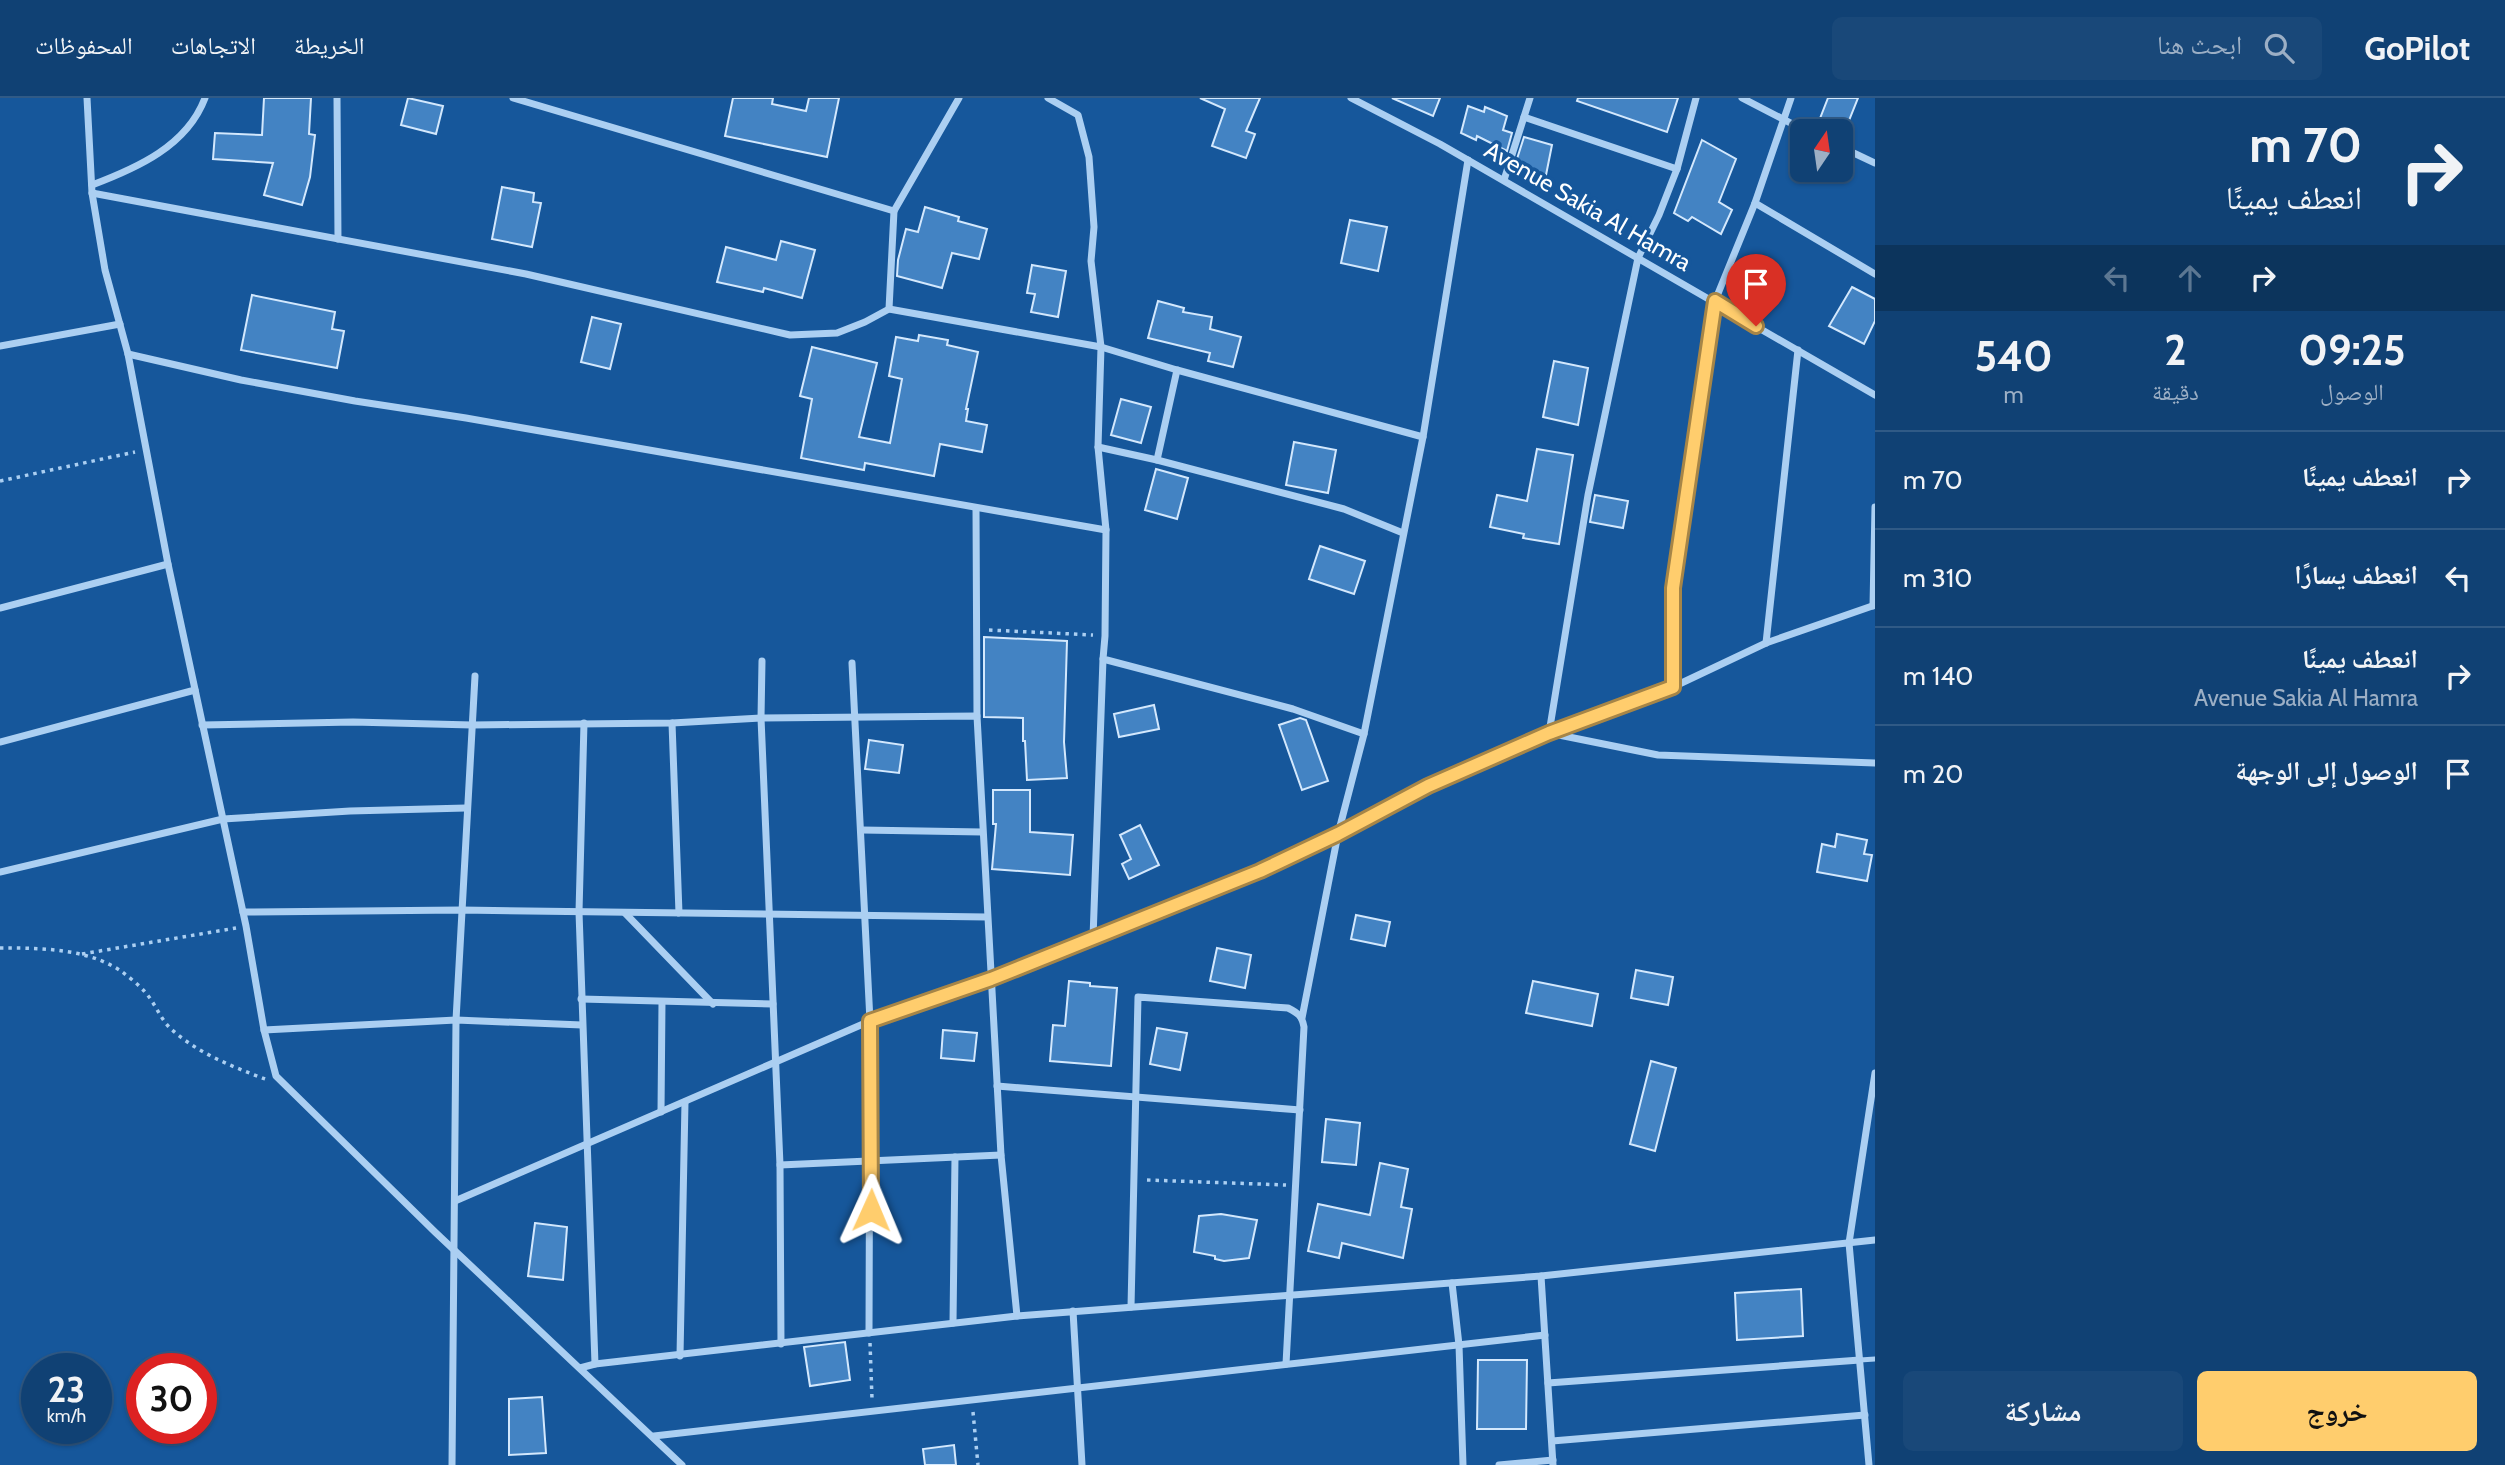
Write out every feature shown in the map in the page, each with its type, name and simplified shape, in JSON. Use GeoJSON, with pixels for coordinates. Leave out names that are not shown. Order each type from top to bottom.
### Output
{"type":"FeatureCollection","features":[{"type":"Feature","properties":{"kind":"street"},"geometry":{"type":"LineString","coordinates":[[87,98],[92,189],[105,270],[128,354],[168,564],[246,926],[264,1030],[276,1076],[682,1465]]}},
{"type":"Feature","properties":{"kind":"street"},"geometry":{"type":"LineString","coordinates":[[92,189],[133,170],[170,146],[198,116],[205,98]]}},
{"type":"Feature","properties":{"kind":"street"},"geometry":{"type":"LineString","coordinates":[[337,98],[338,239]]}},
{"type":"Feature","properties":{"kind":"street"},"geometry":{"type":"LineString","coordinates":[[513,98],[894,211]]}},
{"type":"Feature","properties":{"kind":"street"},"geometry":{"type":"LineString","coordinates":[[889,309],[894,211],[959,98]]}},
{"type":"Feature","properties":{"kind":"street"},"geometry":{"type":"LineString","coordinates":[[1048,98],[1078,115],[1089,157],[1094,228],[1091,261],[1101,347],[1098,447],[1106,530],[1105,636],[1093,938]]}},
{"type":"Feature","properties":{"kind":"street","name":"Avenue Sakia Al Hamra"},"geometry":{"type":"LineString","coordinates":[[1351,98],[1504,180],[1875,395]]}},
{"type":"Feature","properties":{"kind":"street"},"geometry":{"type":"LineString","coordinates":[[1504,180],[1530,98]]}},
{"type":"Feature","properties":{"kind":"street"},"geometry":{"type":"LineString","coordinates":[[1549,733],[1588,495],[1639,258],[1676,169],[1696,98]]}},
{"type":"Feature","properties":{"kind":"street"},"geometry":{"type":"LineString","coordinates":[[1742,98],[1790,124]]}},
{"type":"Feature","properties":{"kind":"street"},"geometry":{"type":"LineString","coordinates":[[1673,687],[1673,588],[1715,301],[1755,203],[1791,98]]}},
{"type":"Feature","properties":{"kind":"street"},"geometry":{"type":"LineString","coordinates":[[1524,117],[1676,169]]}},
{"type":"Feature","properties":{"kind":"street"},"geometry":{"type":"LineString","coordinates":[[1853,153],[1875,163]]}},
{"type":"Feature","properties":{"kind":"street"},"geometry":{"type":"LineString","coordinates":[[1286,1364],[1303,1018],[1338,834],[1364,734],[1423,437],[1468,160]]}},
{"type":"Feature","properties":{"kind":"street"},"geometry":{"type":"LineString","coordinates":[[92,189],[526,274],[790,335],[838,333],[889,309],[1101,347],[1423,437]]}},
{"type":"Feature","properties":{"kind":"street"},"geometry":{"type":"LineString","coordinates":[[1755,203],[1875,274]]}},
{"type":"Feature","properties":{"kind":"street"},"geometry":{"type":"LineString","coordinates":[[0,346],[120,324]]}},
{"type":"Feature","properties":{"kind":"street"},"geometry":{"type":"LineString","coordinates":[[1766,642],[1798,350]]}},
{"type":"Feature","properties":{"kind":"street"},"geometry":{"type":"LineString","coordinates":[[128,354],[241,380],[342,399],[480,420],[1106,530]]}},
{"type":"Feature","properties":{"kind":"street"},"geometry":{"type":"LineString","coordinates":[[1157,460],[1177,370]]}},
{"type":"Feature","properties":{"kind":"street"},"geometry":{"type":"LineString","coordinates":[[1098,447],[1344,509],[1403,533]]}},
{"type":"Feature","properties":{"kind":"street"},"geometry":{"type":"LineString","coordinates":[[455,1201],[870,1021],[991,979],[1260,871],[1338,834],[1428,786],[1549,733],[1673,687],[1766,642],[1874,605],[1875,507]]}},
{"type":"Feature","properties":{"kind":"street"},"geometry":{"type":"LineString","coordinates":[[976,508],[977,716],[982,832],[1001,1154],[1017,1316]]}},
{"type":"Feature","properties":{"kind":"street"},"geometry":{"type":"LineString","coordinates":[[0,608],[168,564]]}},
{"type":"Feature","properties":{"kind":"street"},"geometry":{"type":"LineString","coordinates":[[1103,659],[1293,709],[1364,734]]}},
{"type":"Feature","properties":{"kind":"street"},"geometry":{"type":"LineString","coordinates":[[762,661],[761,718],[780,1165],[781,1344]]}},
{"type":"Feature","properties":{"kind":"street"},"geometry":{"type":"LineString","coordinates":[[852,663],[870,1021],[869,1333]]}},
{"type":"Feature","properties":{"kind":"street"},"geometry":{"type":"LineString","coordinates":[[452,1465],[456,1020],[475,676]]}},
{"type":"Feature","properties":{"kind":"street"},"geometry":{"type":"LineString","coordinates":[[0,742],[195,691]]}},
{"type":"Feature","properties":{"kind":"street"},"geometry":{"type":"LineString","coordinates":[[202,725],[353,722],[472,726],[672,723],[761,718],[977,716]]}},
{"type":"Feature","properties":{"kind":"street"},"geometry":{"type":"LineString","coordinates":[[584,723],[579,912],[595,1364]]}},
{"type":"Feature","properties":{"kind":"street"},"geometry":{"type":"LineString","coordinates":[[672,723],[678,913]]}},
{"type":"Feature","properties":{"kind":"street"},"geometry":{"type":"LineString","coordinates":[[1549,733],[1658,755],[1875,763]]}},
{"type":"Feature","properties":{"kind":"street"},"geometry":{"type":"LineString","coordinates":[[0,872],[223,819],[350,811],[466,808]]}},
{"type":"Feature","properties":{"kind":"street"},"geometry":{"type":"LineString","coordinates":[[862,830],[982,832]]}},
{"type":"Feature","properties":{"kind":"street"},"geometry":{"type":"LineString","coordinates":[[243,912],[461,910],[987,917]]}},
{"type":"Feature","properties":{"kind":"street"},"geometry":{"type":"LineString","coordinates":[[625,913],[713,1004]]}},
{"type":"Feature","properties":{"kind":"street"},"geometry":{"type":"LineString","coordinates":[[1131,1307],[1138,997],[1288,1008],[1298,1012],[1303,1018]]}},
{"type":"Feature","properties":{"kind":"street"},"geometry":{"type":"LineString","coordinates":[[581,999],[773,1004]]}},
{"type":"Feature","properties":{"kind":"street"},"geometry":{"type":"LineString","coordinates":[[661,1112],[662,1002]]}},
{"type":"Feature","properties":{"kind":"street"},"geometry":{"type":"LineString","coordinates":[[264,1030],[456,1020],[582,1024]]}},
{"type":"Feature","properties":{"kind":"street"},"geometry":{"type":"LineString","coordinates":[[1870,1465],[1849,1242],[1875,1073]]}},
{"type":"Feature","properties":{"kind":"street"},"geometry":{"type":"LineString","coordinates":[[997,1086],[1300,1111]]}},
{"type":"Feature","properties":{"kind":"street"},"geometry":{"type":"LineString","coordinates":[[680,1356],[685,1102]]}},
{"type":"Feature","properties":{"kind":"street"},"geometry":{"type":"LineString","coordinates":[[780,1165],[1001,1154]]}},
{"type":"Feature","properties":{"kind":"street"},"geometry":{"type":"LineString","coordinates":[[953,1323],[955,1157]]}},
{"type":"Feature","properties":{"kind":"street"},"geometry":{"type":"LineString","coordinates":[[580,1368],[595,1364],[1017,1316],[1541,1276],[1875,1240]]}},
{"type":"Feature","properties":{"kind":"street"},"geometry":{"type":"LineString","coordinates":[[1499,1465],[1553,1462],[1541,1276]]}},
{"type":"Feature","properties":{"kind":"street"},"geometry":{"type":"LineString","coordinates":[[1452,1283],[1459,1345],[1463,1465]]}},
{"type":"Feature","properties":{"kind":"street"},"geometry":{"type":"LineString","coordinates":[[1073,1311],[1082,1465]]}},
{"type":"Feature","properties":{"kind":"street"},"geometry":{"type":"LineString","coordinates":[[654,1436],[1545,1335]]}},
{"type":"Feature","properties":{"kind":"street"},"geometry":{"type":"LineString","coordinates":[[1548,1383],[1860,1360]]}},
{"type":"Feature","properties":{"kind":"street"},"geometry":{"type":"LineString","coordinates":[[1552,1441],[1865,1415]]}},
{"type":"Feature","properties":{"kind":"lane"},"geometry":{"type":"LineString","coordinates":[[1860,1360],[1875,1359]]}},
{"type":"Feature","properties":{"kind":"path"},"geometry":{"type":"LineString","coordinates":[[0,481],[147,449]]}},
{"type":"Feature","properties":{"kind":"path"},"geometry":{"type":"LineString","coordinates":[[977,630],[1105,636]]}},
{"type":"Feature","properties":{"kind":"path"},"geometry":{"type":"LineString","coordinates":[[79,954],[246,926]]}},
{"type":"Feature","properties":{"kind":"path"},"geometry":{"type":"LineString","coordinates":[[0,948],[79,954],[120,971],[145,992],[169,1027],[196,1047],[227,1065],[286,1087]]}},
{"type":"Feature","properties":{"kind":"path"},"geometry":{"type":"LineString","coordinates":[[1134,1179],[1296,1185]]}},
{"type":"Feature","properties":{"kind":"path"},"geometry":{"type":"LineString","coordinates":[[869,1333],[873,1411]]}},
{"type":"Feature","properties":{"kind":"path"},"geometry":{"type":"LineString","coordinates":[[972,1400],[978,1465]]}},
{"type":"Feature","properties":{"kind":"building"},"geometry":{"type":"Polygon","coordinates":[[[264,98],[311,98],[309,134],[315,135],[310,177],[302,205],[264,195],[273,163],[213,159],[215,133],[262,135],[264,98]]]}},
{"type":"Feature","properties":{"kind":"building"},"geometry":{"type":"Polygon","coordinates":[[[408,98],[443,106],[436,134],[401,125],[408,98]]]}},
{"type":"Feature","properties":{"kind":"building"},"geometry":{"type":"Polygon","coordinates":[[[733,98],[773,98],[772,104],[806,111],[809,98],[839,98],[827,157],[725,136],[733,98]]]}},
{"type":"Feature","properties":{"kind":"building"},"geometry":{"type":"Polygon","coordinates":[[[1200,98],[1260,98],[1246,131],[1255,134],[1246,158],[1212,146],[1225,109],[1200,98]]]}},
{"type":"Feature","properties":{"kind":"building"},"geometry":{"type":"Polygon","coordinates":[[[1392,98],[1440,98],[1433,116],[1392,98]]]}},
{"type":"Feature","properties":{"kind":"building"},"geometry":{"type":"Polygon","coordinates":[[[1578,98],[1678,98],[1667,132],[1577,101],[1578,98]]]}},
{"type":"Feature","properties":{"kind":"building"},"geometry":{"type":"Polygon","coordinates":[[[1828,98],[1858,98],[1850,119],[1820,119],[1828,98]]]}},
{"type":"Feature","properties":{"kind":"building"},"geometry":{"type":"Polygon","coordinates":[[[1468,106],[1484,112],[1485,107],[1507,116],[1503,130],[1512,133],[1507,151],[1477,136],[1476,140],[1461,133],[1468,106]]]}},
{"type":"Feature","properties":{"kind":"building"},"geometry":{"type":"Polygon","coordinates":[[[1524,137],[1552,145],[1546,175],[1516,162],[1524,137]]]}},
{"type":"Feature","properties":{"kind":"building"},"geometry":{"type":"Polygon","coordinates":[[[1702,140],[1736,159],[1719,202],[1732,210],[1721,234],[1692,217],[1688,221],[1674,213],[1702,140]]]}},
{"type":"Feature","properties":{"kind":"building"},"geometry":{"type":"Polygon","coordinates":[[[502,187],[534,193],[533,202],[541,203],[532,247],[492,239],[502,187]]]}},
{"type":"Feature","properties":{"kind":"building"},"geometry":{"type":"Polygon","coordinates":[[[925,207],[959,217],[958,221],[987,229],[979,259],[952,253],[942,288],[897,276],[906,229],[918,232],[925,207]]]}},
{"type":"Feature","properties":{"kind":"building"},"geometry":{"type":"Polygon","coordinates":[[[1350,220],[1387,227],[1378,271],[1341,263],[1350,220]]]}},
{"type":"Feature","properties":{"kind":"building"},"geometry":{"type":"Polygon","coordinates":[[[781,241],[815,250],[802,298],[764,288],[763,292],[717,282],[726,247],[776,260],[781,241]]]}},
{"type":"Feature","properties":{"kind":"building"},"geometry":{"type":"Polygon","coordinates":[[[1032,265],[1066,271],[1058,317],[1031,312],[1035,294],[1027,293],[1032,265]]]}},
{"type":"Feature","properties":{"kind":"building"},"geometry":{"type":"Polygon","coordinates":[[[1852,287],[1875,299],[1875,321],[1864,344],[1829,326],[1852,287]]]}},
{"type":"Feature","properties":{"kind":"building"},"geometry":{"type":"Polygon","coordinates":[[[252,295],[335,312],[332,329],[344,331],[337,368],[241,350],[252,295]]]}},
{"type":"Feature","properties":{"kind":"building"},"geometry":{"type":"Polygon","coordinates":[[[1158,301],[1184,308],[1183,312],[1212,317],[1210,329],[1241,337],[1233,367],[1208,361],[1210,353],[1148,338],[1158,301]]]}},
{"type":"Feature","properties":{"kind":"building"},"geometry":{"type":"Polygon","coordinates":[[[592,317],[621,324],[610,369],[581,362],[592,317]]]}},
{"type":"Feature","properties":{"kind":"building"},"geometry":{"type":"Polygon","coordinates":[[[919,335],[948,340],[947,345],[978,352],[966,421],[987,425],[982,452],[940,444],[934,476],[865,463],[864,470],[801,458],[812,399],[800,396],[812,347],[877,363],[859,437],[890,443],[902,379],[889,376],[896,337],[918,341],[919,335]]]}},
{"type":"Feature","properties":{"kind":"building"},"geometry":{"type":"Polygon","coordinates":[[[1554,361],[1588,368],[1578,425],[1543,417],[1554,361]]]}},
{"type":"Feature","properties":{"kind":"building"},"geometry":{"type":"Polygon","coordinates":[[[1121,399],[1151,407],[1141,443],[1111,435],[1121,399]]]}},
{"type":"Feature","properties":{"kind":"building"},"geometry":{"type":"Polygon","coordinates":[[[1294,442],[1336,450],[1328,493],[1286,485],[1294,442]]]}},
{"type":"Feature","properties":{"kind":"building"},"geometry":{"type":"Polygon","coordinates":[[[1537,449],[1573,455],[1559,544],[1523,538],[1524,534],[1490,527],[1497,495],[1527,501],[1537,449]]]}},
{"type":"Feature","properties":{"kind":"building"},"geometry":{"type":"Polygon","coordinates":[[[1156,469],[1188,478],[1177,519],[1145,510],[1156,469]]]}},
{"type":"Feature","properties":{"kind":"building"},"geometry":{"type":"Polygon","coordinates":[[[1595,495],[1628,501],[1623,528],[1590,522],[1595,495]]]}},
{"type":"Feature","properties":{"kind":"building"},"geometry":{"type":"Polygon","coordinates":[[[1320,546],[1365,561],[1354,594],[1309,579],[1320,546]]]}},
{"type":"Feature","properties":{"kind":"building"},"geometry":{"type":"Polygon","coordinates":[[[984,637],[1067,641],[1064,742],[1067,778],[1027,780],[1023,718],[984,717],[984,637]]]}},
{"type":"Feature","properties":{"kind":"building"},"geometry":{"type":"Polygon","coordinates":[[[1154,705],[1159,729],[1119,737],[1114,714],[1154,705]]]}},
{"type":"Feature","properties":{"kind":"building"},"geometry":{"type":"Polygon","coordinates":[[[1300,718],[1306,720],[1328,781],[1302,790],[1279,725],[1300,718]]]}},
{"type":"Feature","properties":{"kind":"building"},"geometry":{"type":"Polygon","coordinates":[[[869,740],[903,745],[899,773],[865,769],[869,740]]]}},
{"type":"Feature","properties":{"kind":"building"},"geometry":{"type":"Polygon","coordinates":[[[993,790],[1030,790],[1030,832],[1073,835],[1070,875],[992,869],[996,824],[993,824],[993,790]]]}},
{"type":"Feature","properties":{"kind":"building"},"geometry":{"type":"Polygon","coordinates":[[[1140,825],[1159,865],[1129,879],[1122,864],[1131,859],[1120,835],[1140,825]]]}},
{"type":"Feature","properties":{"kind":"building"},"geometry":{"type":"Polygon","coordinates":[[[1837,834],[1867,840],[1864,854],[1872,855],[1867,881],[1817,872],[1822,844],[1835,847],[1837,834]]]}},
{"type":"Feature","properties":{"kind":"building"},"geometry":{"type":"Polygon","coordinates":[[[1356,915],[1390,922],[1385,946],[1351,939],[1356,915]]]}},
{"type":"Feature","properties":{"kind":"building"},"geometry":{"type":"Polygon","coordinates":[[[1217,948],[1251,955],[1245,988],[1210,981],[1217,948]]]}},
{"type":"Feature","properties":{"kind":"building"},"geometry":{"type":"Polygon","coordinates":[[[1636,970],[1673,977],[1668,1005],[1631,998],[1636,970]]]}},
{"type":"Feature","properties":{"kind":"building"},"geometry":{"type":"Polygon","coordinates":[[[1069,981],[1117,988],[1111,1066],[1050,1061],[1053,1025],[1065,1026],[1069,981]]]}},
{"type":"Feature","properties":{"kind":"building"},"geometry":{"type":"Polygon","coordinates":[[[1533,981],[1598,994],[1592,1026],[1526,1013],[1533,981]]]}},
{"type":"Feature","properties":{"kind":"building"},"geometry":{"type":"Polygon","coordinates":[[[1157,1028],[1187,1033],[1180,1070],[1150,1064],[1157,1028]]]}},
{"type":"Feature","properties":{"kind":"building"},"geometry":{"type":"Polygon","coordinates":[[[943,1030],[977,1033],[974,1061],[941,1058],[943,1030]]]}},
{"type":"Feature","properties":{"kind":"building"},"geometry":{"type":"Polygon","coordinates":[[[1651,1061],[1676,1068],[1655,1151],[1630,1144],[1651,1061]]]}},
{"type":"Feature","properties":{"kind":"building"},"geometry":{"type":"Polygon","coordinates":[[[1326,1119],[1360,1123],[1356,1165],[1322,1162],[1326,1119]]]}},
{"type":"Feature","properties":{"kind":"building"},"geometry":{"type":"Polygon","coordinates":[[[1380,1163],[1408,1169],[1401,1207],[1412,1209],[1403,1258],[1342,1243],[1339,1258],[1308,1251],[1318,1204],[1370,1215],[1380,1163]]]}},
{"type":"Feature","properties":{"kind":"building"},"geometry":{"type":"Polygon","coordinates":[[[1221,1214],[1257,1220],[1249,1258],[1224,1261],[1215,1259],[1215,1256],[1194,1252],[1199,1216],[1221,1214]]]}},
{"type":"Feature","properties":{"kind":"building"},"geometry":{"type":"Polygon","coordinates":[[[535,1223],[567,1227],[563,1280],[528,1276],[535,1223]]]}},
{"type":"Feature","properties":{"kind":"building"},"geometry":{"type":"Polygon","coordinates":[[[1801,1289],[1803,1336],[1737,1340],[1735,1293],[1801,1289]]]}},
{"type":"Feature","properties":{"kind":"building"},"geometry":{"type":"Polygon","coordinates":[[[845,1342],[850,1380],[810,1386],[804,1347],[845,1342]]]}},
{"type":"Feature","properties":{"kind":"building"},"geometry":{"type":"Polygon","coordinates":[[[1478,1360],[1527,1360],[1526,1429],[1477,1429],[1478,1360]]]}},
{"type":"Feature","properties":{"kind":"building"},"geometry":{"type":"Polygon","coordinates":[[[542,1397],[546,1453],[509,1455],[509,1399],[542,1397]]]}},
{"type":"Feature","properties":{"kind":"building"},"geometry":{"type":"Polygon","coordinates":[[[954,1445],[956,1465],[925,1465],[923,1449],[954,1445]]]}},
{"type":"Feature","properties":{"kind":"route"},"geometry":{"type":"LineString","coordinates":[[871,1210],[870,1021],[991,979],[1260,871],[1338,834],[1428,786],[1549,733],[1673,687],[1673,588],[1715,301],[1756,326]]}}]}
